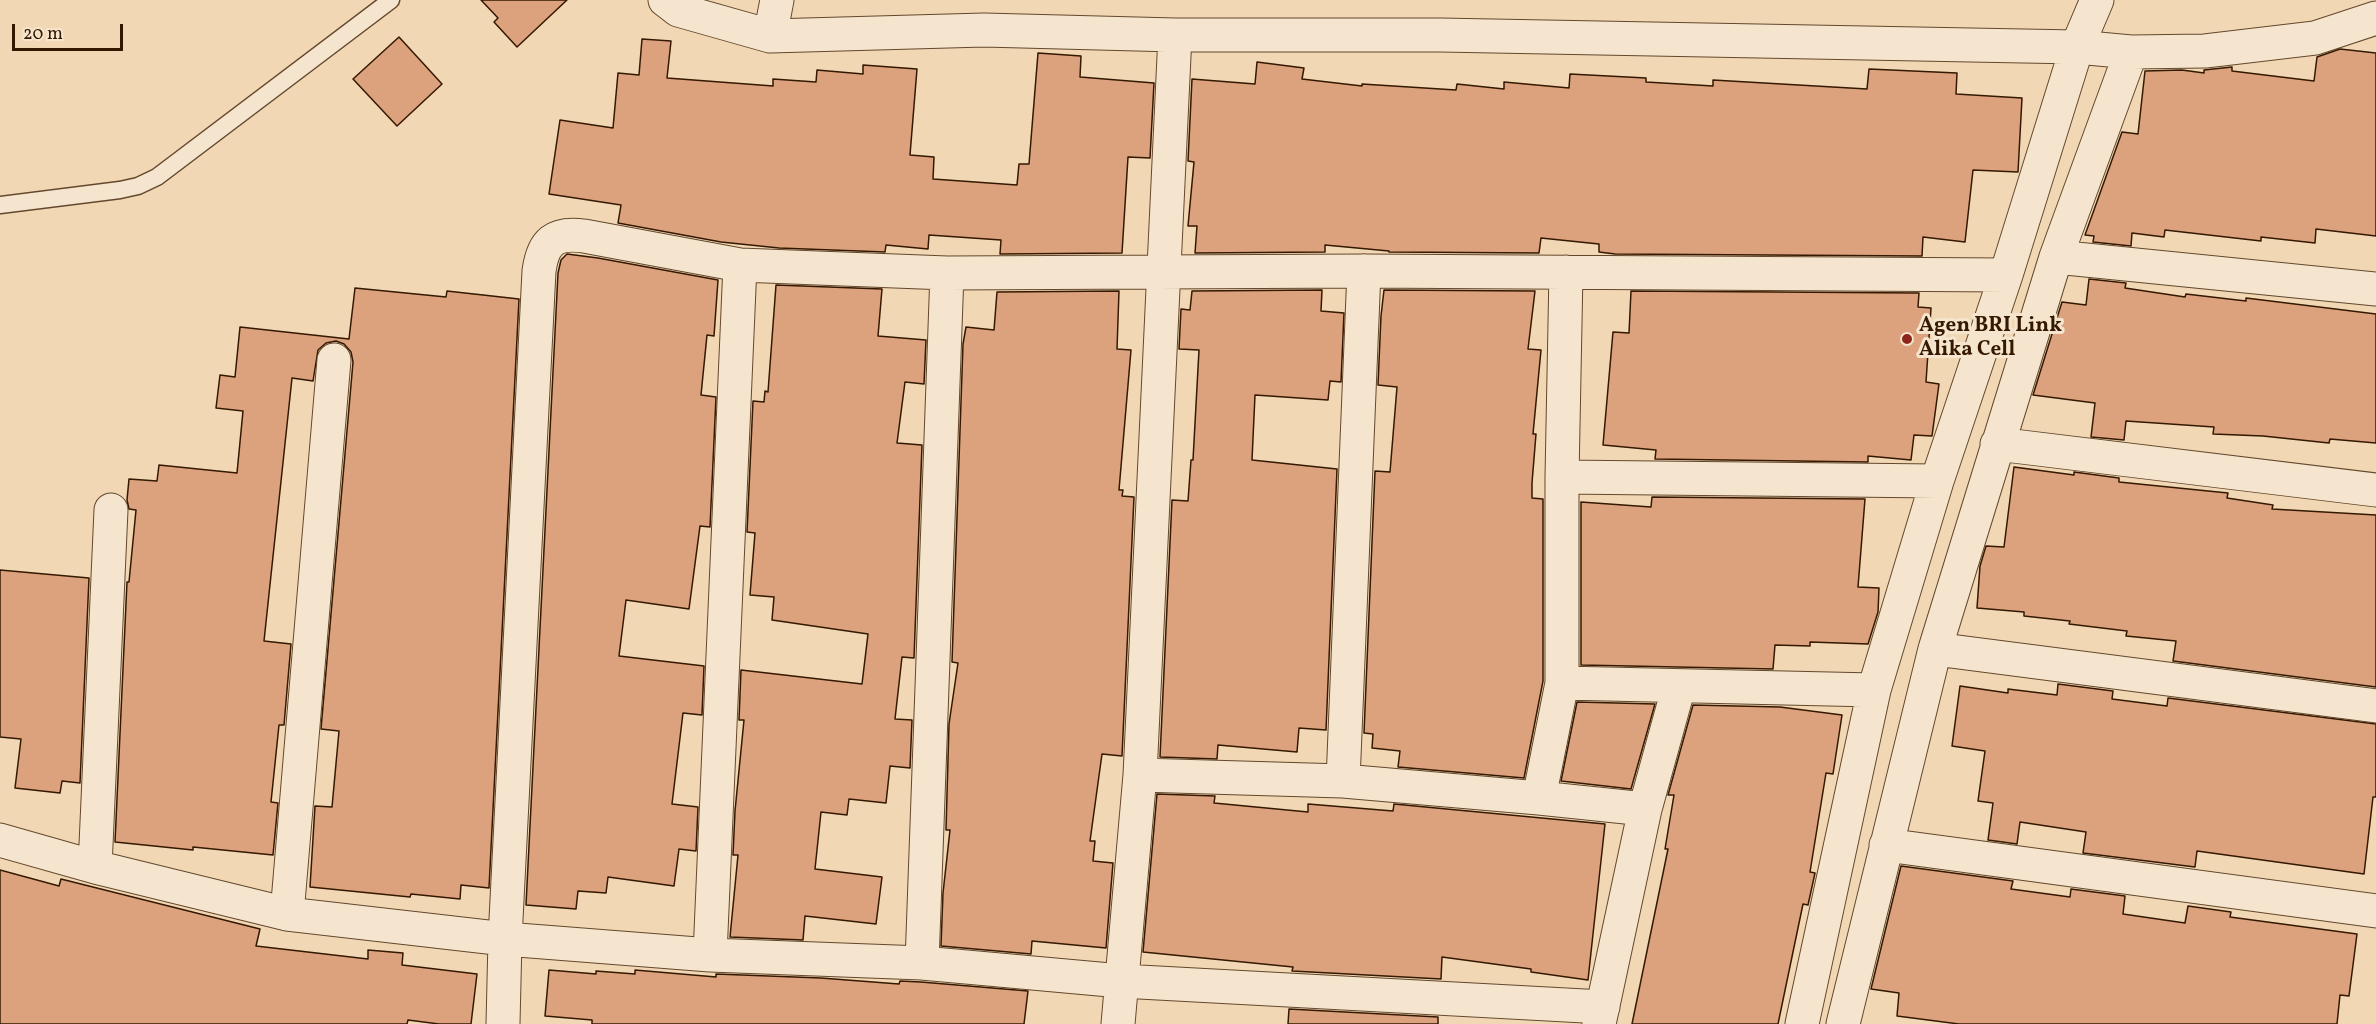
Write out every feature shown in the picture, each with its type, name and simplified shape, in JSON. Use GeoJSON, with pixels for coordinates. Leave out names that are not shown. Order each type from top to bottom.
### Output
{"type":"FeatureCollection","features":[{"type":"Feature","properties":{"kind":"street"},"geometry":{"type":"LineString","coordinates":[[664,0],[678,10],[770,36],[984,30],[1175,35],[1452,35],[2077,47],[2131,52],[2205,51],[2315,38],[2376,18]]}},
{"type":"Feature","properties":{"kind":"street"},"geometry":{"type":"LineString","coordinates":[[770,36],[777,0]]}},
{"type":"Feature","properties":{"kind":"street"},"geometry":{"type":"LineString","coordinates":[[1802,1024],[1874,690],[1937,481],[2006,275],[2077,47],[2097,0]]}},
{"type":"Feature","properties":{"kind":"street"},"geometry":{"type":"LineString","coordinates":[[1118,1024],[1140,774],[1175,35]]}},
{"type":"Feature","properties":{"kind":"street"},"geometry":{"type":"LineString","coordinates":[[1843,1024],[1935,649],[2056,257],[2131,52]]}},
{"type":"Feature","properties":{"kind":"street"},"geometry":{"type":"LineString","coordinates":[[503,1024],[505,939],[538,271],[541,253],[552,240],[568,234],[740,265],[947,273],[1364,271],[2006,275]]}},
{"type":"Feature","properties":{"kind":"street"},"geometry":{"type":"LineString","coordinates":[[2056,257],[2376,289]]}},
{"type":"Feature","properties":{"kind":"street"},"geometry":{"type":"LineString","coordinates":[[710,955],[740,265]]}},
{"type":"Feature","properties":{"kind":"street"},"geometry":{"type":"LineString","coordinates":[[1343,781],[1364,271]]}},
{"type":"Feature","properties":{"kind":"street"},"geometry":{"type":"LineString","coordinates":[[1539,798],[1562,683],[1562,477],[1566,272]]}},
{"type":"Feature","properties":{"kind":"street"},"geometry":{"type":"LineString","coordinates":[[922,963],[947,273]]}},
{"type":"Feature","properties":{"kind":"street"},"geometry":{"type":"LineString","coordinates":[[287,914],[334,360]]}},
{"type":"Feature","properties":{"kind":"street"},"geometry":{"type":"LineString","coordinates":[[1997,444],[2376,490]]}},
{"type":"Feature","properties":{"kind":"street"},"geometry":{"type":"LineString","coordinates":[[1562,477],[1937,481]]}},
{"type":"Feature","properties":{"kind":"street"},"geometry":{"type":"LineString","coordinates":[[94,867],[111,510]]}},
{"type":"Feature","properties":{"kind":"street"},"geometry":{"type":"LineString","coordinates":[[1935,649],[2376,706]]}},
{"type":"Feature","properties":{"kind":"street"},"geometry":{"type":"LineString","coordinates":[[1562,683],[1874,690]]}},
{"type":"Feature","properties":{"kind":"street"},"geometry":{"type":"LineString","coordinates":[[0,840],[94,867],[287,914],[505,939],[710,955],[922,963],[1121,981],[1601,1016],[1645,809],[1679,686]]}},
{"type":"Feature","properties":{"kind":"street"},"geometry":{"type":"LineString","coordinates":[[1140,774],[1343,781],[1645,809]]}},
{"type":"Feature","properties":{"kind":"street"},"geometry":{"type":"LineString","coordinates":[[1886,845],[2376,911]]}},
{"type":"Feature","properties":{"kind":"lane"},"geometry":{"type":"LineString","coordinates":[[0,205],[120,190],[138,186],[157,177],[391,0]]}},
{"type":"Feature","properties":{"kind":"building"},"geometry":{"type":"Polygon","coordinates":[[[481,0],[567,0],[517,47],[494,22],[498,18],[481,0]]]}},
{"type":"Feature","properties":{"kind":"building"},"geometry":{"type":"Polygon","coordinates":[[[399,37],[442,84],[397,126],[353,79],[399,37]]]}},
{"type":"Feature","properties":{"kind":"building"},"geometry":{"type":"Polygon","coordinates":[[[642,39],[671,41],[667,78],[773,86],[773,79],[816,82],[817,70],[863,74],[863,65],[917,69],[910,155],[934,157],[933,179],[1017,185],[1019,164],[1029,164],[1038,53],[1081,56],[1080,77],[1154,83],[1150,158],[1128,157],[1122,253],[1000,254],[1001,240],[929,235],[928,249],[886,245],[885,252],[779,248],[721,242],[618,223],[621,205],[549,194],[560,120],[613,128],[618,73],[639,75],[642,39]]]}},
{"type":"Feature","properties":{"kind":"building"},"geometry":{"type":"Polygon","coordinates":[[[2340,49],[2376,53],[2376,236],[2316,229],[2315,243],[2261,237],[2261,241],[2165,230],[2164,237],[2132,233],[2131,246],[2093,242],[2094,236],[2085,235],[2122,132],[2138,134],[2145,71],[2182,70],[2204,73],[2204,70],[2232,67],[2232,71],[2314,81],[2317,57],[2340,49]]]}},
{"type":"Feature","properties":{"kind":"building"},"geometry":{"type":"Polygon","coordinates":[[[1257,62],[1304,68],[1302,79],[1362,86],[1362,84],[1456,90],[1457,84],[1504,89],[1504,82],[1569,88],[1570,74],[1646,78],[1646,82],[1713,86],[1713,80],[1867,89],[1869,69],[1957,73],[1956,94],[2022,98],[2018,172],[1973,170],[1965,242],[1923,237],[1922,256],[1615,254],[1599,252],[1599,244],[1541,238],[1539,253],[1389,252],[1325,245],[1325,252],[1195,253],[1197,226],[1188,226],[1194,162],[1188,161],[1192,79],[1255,84],[1257,62]]]}},
{"type":"Feature","properties":{"kind":"building"},"geometry":{"type":"Polygon","coordinates":[[[567,254],[718,280],[714,336],[707,335],[701,395],[716,397],[710,527],[700,526],[689,609],[626,600],[619,656],[704,666],[702,715],[683,713],[672,804],[698,807],[696,851],[679,849],[674,886],[608,877],[606,893],[578,891],[576,909],[526,905],[558,273],[561,260],[567,254]]]}},
{"type":"Feature","properties":{"kind":"building"},"geometry":{"type":"Polygon","coordinates":[[[2089,279],[2126,283],[2125,288],[2185,297],[2186,294],[2246,301],[2246,298],[2376,314],[2376,443],[2330,439],[2329,443],[2263,436],[2213,434],[2214,427],[2126,421],[2124,440],[2091,437],[2095,403],[2033,395],[2062,302],[2086,305],[2089,279]]]}},
{"type":"Feature","properties":{"kind":"building"},"geometry":{"type":"Polygon","coordinates":[[[776,285],[882,289],[878,336],[926,340],[924,384],[905,382],[897,443],[922,445],[914,658],[902,657],[895,719],[912,720],[910,768],[890,766],[886,803],[849,799],[847,815],[821,812],[815,869],[882,877],[876,924],[805,916],[803,940],[730,937],[738,855],[733,855],[735,811],[744,720],[739,720],[741,670],[862,684],[868,634],[772,620],[774,597],[750,595],[755,533],[747,532],[753,401],[764,402],[765,391],[768,392],[776,285]]]}},
{"type":"Feature","properties":{"kind":"building"},"geometry":{"type":"Polygon","coordinates":[[[355,288],[446,297],[447,291],[519,299],[489,888],[461,885],[460,899],[411,894],[410,897],[310,887],[315,806],[332,807],[339,731],[321,729],[353,362],[351,352],[344,344],[336,341],[326,343],[318,350],[313,381],[292,378],[264,641],[291,644],[284,725],[279,725],[271,802],[278,803],[273,855],[115,842],[127,582],[129,582],[136,510],[129,509],[127,500],[129,479],[157,481],[159,465],[237,473],[243,411],[216,408],[220,375],[235,377],[240,327],[349,339],[355,288]]]}},
{"type":"Feature","properties":{"kind":"building"},"geometry":{"type":"Polygon","coordinates":[[[1322,290],[1321,311],[1344,313],[1341,382],[1330,381],[1328,400],[1255,395],[1252,460],[1337,469],[1326,730],[1299,728],[1297,752],[1218,745],[1217,759],[1160,757],[1172,500],[1188,501],[1191,460],[1193,460],[1199,350],[1179,349],[1181,309],[1190,310],[1192,291],[1322,290]]]}},
{"type":"Feature","properties":{"kind":"building"},"geometry":{"type":"Polygon","coordinates":[[[1384,290],[1535,291],[1528,349],[1541,350],[1533,434],[1536,434],[1532,498],[1543,499],[1543,681],[1524,778],[1398,767],[1400,751],[1372,748],[1373,734],[1364,733],[1375,471],[1390,472],[1397,387],[1378,385],[1384,290]]]}},
{"type":"Feature","properties":{"kind":"building"},"geometry":{"type":"Polygon","coordinates":[[[1119,291],[1117,349],[1131,350],[1119,490],[1123,490],[1122,496],[1134,497],[1122,756],[1102,754],[1090,841],[1095,841],[1093,861],[1113,863],[1106,948],[1032,941],[1031,954],[941,946],[943,893],[950,830],[946,830],[949,724],[958,663],[952,662],[963,344],[966,327],[994,330],[997,292],[1119,291]]]}},
{"type":"Feature","properties":{"kind":"building"},"geometry":{"type":"Polygon","coordinates":[[[1631,291],[1919,293],[1918,307],[1931,308],[1926,382],[1939,384],[1932,436],[1914,435],[1911,460],[1868,456],[1868,462],[1655,459],[1656,450],[1603,445],[1613,332],[1629,333],[1631,291]]]}},
{"type":"Feature","properties":{"kind":"building"},"geometry":{"type":"Polygon","coordinates":[[[2014,467],[2074,475],[2074,472],[2119,478],[2119,482],[2228,493],[2227,498],[2273,505],[2272,509],[2376,515],[2376,687],[2173,661],[2176,641],[2126,636],[2127,631],[2024,616],[2024,612],[1977,608],[1980,566],[1986,546],[2004,547],[2014,467]]]}},
{"type":"Feature","properties":{"kind":"building"},"geometry":{"type":"Polygon","coordinates":[[[1652,497],[1865,499],[1858,587],[1879,588],[1878,612],[1868,644],[1810,642],[1810,646],[1775,645],[1773,669],[1581,665],[1581,502],[1651,507],[1652,497]]]}},
{"type":"Feature","properties":{"kind":"building"},"geometry":{"type":"Polygon","coordinates":[[[0,570],[89,578],[80,783],[62,781],[60,793],[15,788],[21,739],[0,737],[0,570]]]}},
{"type":"Feature","properties":{"kind":"building"},"geometry":{"type":"Polygon","coordinates":[[[2058,684],[2113,691],[2112,699],[2167,706],[2168,698],[2376,724],[2376,797],[2373,797],[2364,874],[2197,851],[2195,867],[2083,853],[2086,832],[2020,822],[2017,844],[1988,840],[1993,803],[1978,801],[1985,751],[1952,746],[1960,686],[2008,693],[2008,689],[2057,695],[2058,684]]]}},
{"type":"Feature","properties":{"kind":"building"},"geometry":{"type":"Polygon","coordinates":[[[1577,702],[1655,704],[1631,789],[1561,781],[1577,702]]]}},
{"type":"Feature","properties":{"kind":"building"},"geometry":{"type":"Polygon","coordinates":[[[1693,705],[1780,707],[1842,715],[1833,774],[1826,773],[1810,872],[1815,873],[1808,905],[1803,904],[1778,1024],[1632,1024],[1668,849],[1665,849],[1674,795],[1668,795],[1693,705]]]}},
{"type":"Feature","properties":{"kind":"building"},"geometry":{"type":"Polygon","coordinates":[[[1157,794],[1215,796],[1214,803],[1308,812],[1308,804],[1393,811],[1394,804],[1605,824],[1588,980],[1531,972],[1531,969],[1442,957],[1441,979],[1292,971],[1293,967],[1143,952],[1157,794]]]}},
{"type":"Feature","properties":{"kind":"building"},"geometry":{"type":"Polygon","coordinates":[[[1901,866],[2013,881],[2011,889],[2070,897],[2071,889],[2125,896],[2123,914],[2185,923],[2188,906],[2231,912],[2230,917],[2357,934],[2349,996],[2340,995],[2337,1024],[1959,1024],[1897,1016],[1899,993],[1871,989],[1901,866]]]}},
{"type":"Feature","properties":{"kind":"building"},"geometry":{"type":"Polygon","coordinates":[[[0,870],[59,886],[61,879],[260,929],[256,946],[368,959],[368,950],[403,953],[402,965],[477,974],[471,1024],[439,1024],[408,1020],[407,1024],[0,1024],[0,870]]]}},
{"type":"Feature","properties":{"kind":"building"},"geometry":{"type":"Polygon","coordinates":[[[549,970],[596,974],[596,971],[635,974],[635,970],[716,977],[716,974],[821,978],[899,984],[900,981],[1028,991],[1024,1024],[592,1024],[592,1020],[545,1016],[549,970]]]}},
{"type":"Feature","properties":{"kind":"building"},"geometry":{"type":"Polygon","coordinates":[[[1289,1009],[1438,1017],[1438,1024],[1288,1024],[1289,1009]]]}},
{"type":"Feature","properties":{"kind":"place","name":"Agen BRI Link Alika Cell"},"geometry":{"type":"Point","coordinates":[1907,339]}}]}
